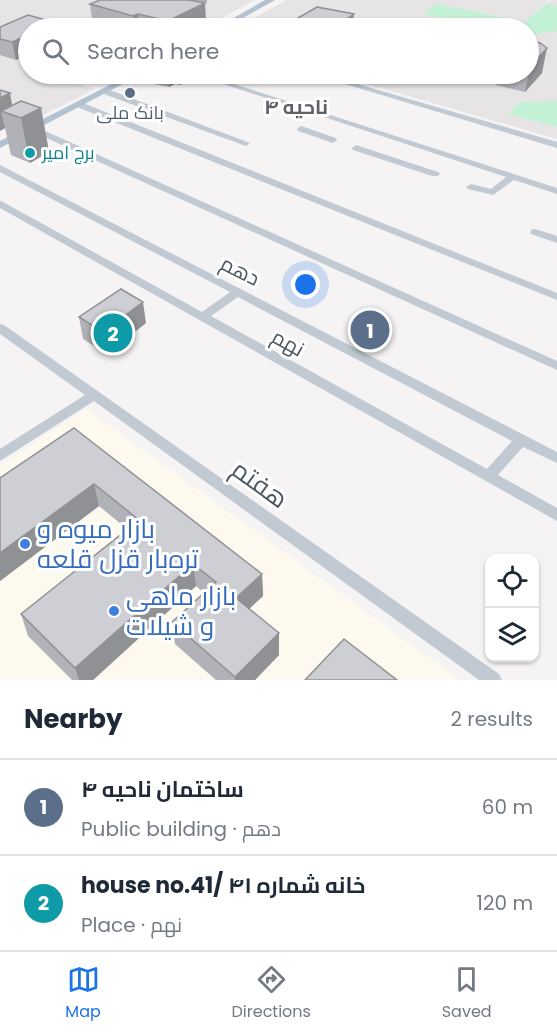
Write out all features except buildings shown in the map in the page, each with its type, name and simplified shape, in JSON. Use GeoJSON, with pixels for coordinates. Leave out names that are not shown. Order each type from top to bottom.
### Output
{"type":"FeatureCollection","features":[{"type":"Feature","properties":{"kind":"main road"},"geometry":{"type":"LineString","coordinates":[[238,18],[271,0]]}},
{"type":"Feature","properties":{"kind":"main road"},"geometry":{"type":"LineString","coordinates":[[0,145],[119,84]]}},
{"type":"Feature","properties":{"kind":"main road"},"geometry":{"type":"LineString","coordinates":[[0,151],[32,133],[34,129]]}},
{"type":"Feature","properties":{"kind":"street"},"geometry":{"type":"LineString","coordinates":[[228,84],[557,191]]}},
{"type":"Feature","properties":{"kind":"street"},"geometry":{"type":"LineString","coordinates":[[350,84],[557,145]]}},
{"type":"Feature","properties":{"kind":"street"},"geometry":{"type":"LineString","coordinates":[[104,92],[246,143]]}},
{"type":"Feature","properties":{"kind":"street"},"geometry":{"type":"LineString","coordinates":[[80,105],[557,297]]}},
{"type":"Feature","properties":{"kind":"street"},"geometry":{"type":"LineString","coordinates":[[318,135],[341,120]]}},
{"type":"Feature","properties":{"kind":"street"},"geometry":{"type":"LineString","coordinates":[[34,129],[557,366]]}},
{"type":"Feature","properties":{"kind":"street"},"geometry":{"type":"LineString","coordinates":[[301,129],[333,140]]}},
{"type":"Feature","properties":{"kind":"street"},"geometry":{"type":"LineString","coordinates":[[387,158],[408,142]]}},
{"type":"Feature","properties":{"kind":"street"},"geometry":{"type":"LineString","coordinates":[[356,148],[435,174]]}},
{"type":"Feature","properties":{"kind":"street","name":"دهم"},"geometry":{"type":"LineString","coordinates":[[0,168],[557,458]]}},
{"type":"Feature","properties":{"kind":"street"},"geometry":{"type":"LineString","coordinates":[[471,187],[492,192],[512,177]]}},
{"type":"Feature","properties":{"kind":"street","name":"نهم"},"geometry":{"type":"LineString","coordinates":[[0,204],[557,515]]}},
{"type":"Feature","properties":{"kind":"street"},"geometry":{"type":"LineString","coordinates":[[535,232],[557,240]]}},
{"type":"Feature","properties":{"kind":"street"},"geometry":{"type":"LineString","coordinates":[[202,317],[238,292]]}},
{"type":"Feature","properties":{"kind":"street","name":"هفتم"},"geometry":{"type":"LineString","coordinates":[[0,328],[493,680]]}},
{"type":"Feature","properties":{"kind":"street"},"geometry":{"type":"LineString","coordinates":[[0,456],[94,395]]}},
{"type":"Feature","properties":{"kind":"street"},"geometry":{"type":"LineString","coordinates":[[488,477],[522,440]]}},
{"type":"Feature","properties":{"kind":"shaded area"},"geometry":{"type":"Polygon","coordinates":[[[0,0],[255,0],[222,18],[18,18],[18,84],[76,84],[95,89],[31,121],[0,109],[0,0]]]}},
{"type":"Feature","properties":{"kind":"shaded area"},"geometry":{"type":"Polygon","coordinates":[[[287,0],[549,0],[530,18],[254,18],[287,0]]]}},
{"type":"Feature","properties":{"kind":"shaded area"},"geometry":{"type":"Polygon","coordinates":[[[551,0],[557,0],[557,139],[367,84],[539,84],[539,18],[530,18],[551,0]]]}},
{"type":"Feature","properties":{"kind":"shaded area"},"geometry":{"type":"Polygon","coordinates":[[[87,409],[460,680],[0,680],[0,465],[87,409]]]}},
{"type":"Feature","properties":{"kind":"green space"},"geometry":{"type":"Polygon","coordinates":[[[436,4],[505,18],[443,18],[423,14],[436,4]]]}},
{"type":"Feature","properties":{"kind":"green space"},"geometry":{"type":"Polygon","coordinates":[[[546,4],[557,6],[557,31],[539,34],[539,18],[530,18],[546,4]]]}},
{"type":"Feature","properties":{"kind":"green space"},"geometry":{"type":"Polygon","coordinates":[[[557,101],[557,127],[508,114],[520,102],[557,101]]]}},
{"type":"Feature","properties":{"kind":"place","name":"بانک ملی"},"geometry":{"type":"Point","coordinates":[130,93]}},
{"type":"Feature","properties":{"kind":"place","name":"برج امیر"},"geometry":{"type":"Point","coordinates":[30,153]}},
{"type":"Feature","properties":{"kind":"place","name":"ساختمان ناحیه ۴"},"geometry":{"type":"Point","coordinates":[370,330]}},
{"type":"Feature","properties":{"kind":"place","name":"house no.41/ خانه شماره ۴۱"},"geometry":{"type":"Point","coordinates":[113,333]}},
{"type":"Feature","properties":{"kind":"place","name":"بازار میوه و تره‌بار قزل قلعه"},"geometry":{"type":"Point","coordinates":[25,544]}},
{"type":"Feature","properties":{"kind":"place","name":"بازار ماهی و شیلات"},"geometry":{"type":"Point","coordinates":[114,611]}},
{"type":"Feature","properties":{"kind":"district","name":"ناحیه ۴"},"geometry":{"type":"Point","coordinates":[296,107]}}]}
